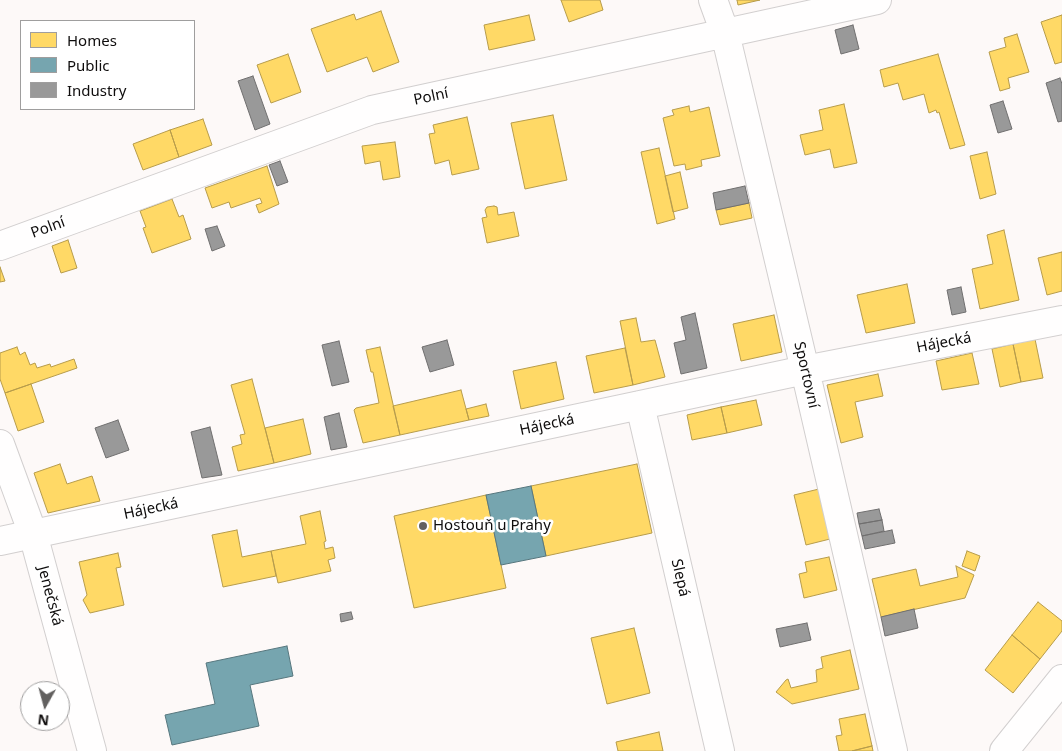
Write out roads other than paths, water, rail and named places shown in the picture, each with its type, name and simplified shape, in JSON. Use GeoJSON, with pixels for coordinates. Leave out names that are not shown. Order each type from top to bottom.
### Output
{"type":"FeatureCollection","features":[{"type":"Feature","properties":{"kind":"street","name":"Sportovní"},"geometry":{"type":"LineString","coordinates":[[714,0],[725,33],[893,751]]}},
{"type":"Feature","properties":{"kind":"street","name":"Polní"},"geometry":{"type":"LineString","coordinates":[[0,246],[372,110],[877,0]]}},
{"type":"Feature","properties":{"kind":"street","name":"Hájecká"},"geometry":{"type":"LineString","coordinates":[[0,541],[805,370],[1062,320]]}},
{"type":"Feature","properties":{"kind":"street","name":"Slepá"},"geometry":{"type":"LineString","coordinates":[[640,405],[720,751]]}},
{"type":"Feature","properties":{"kind":"street","name":"Jenečská"},"geometry":{"type":"LineString","coordinates":[[0,444],[33,534],[92,751]]}},
{"type":"Feature","properties":{"kind":"street"},"geometry":{"type":"LineString","coordinates":[[1004,751],[1062,680]]}},
{"type":"Feature","properties":{"kind":"place","name":"Hostouň u Prahy"},"geometry":{"type":"Point","coordinates":[423,526]}}]}
